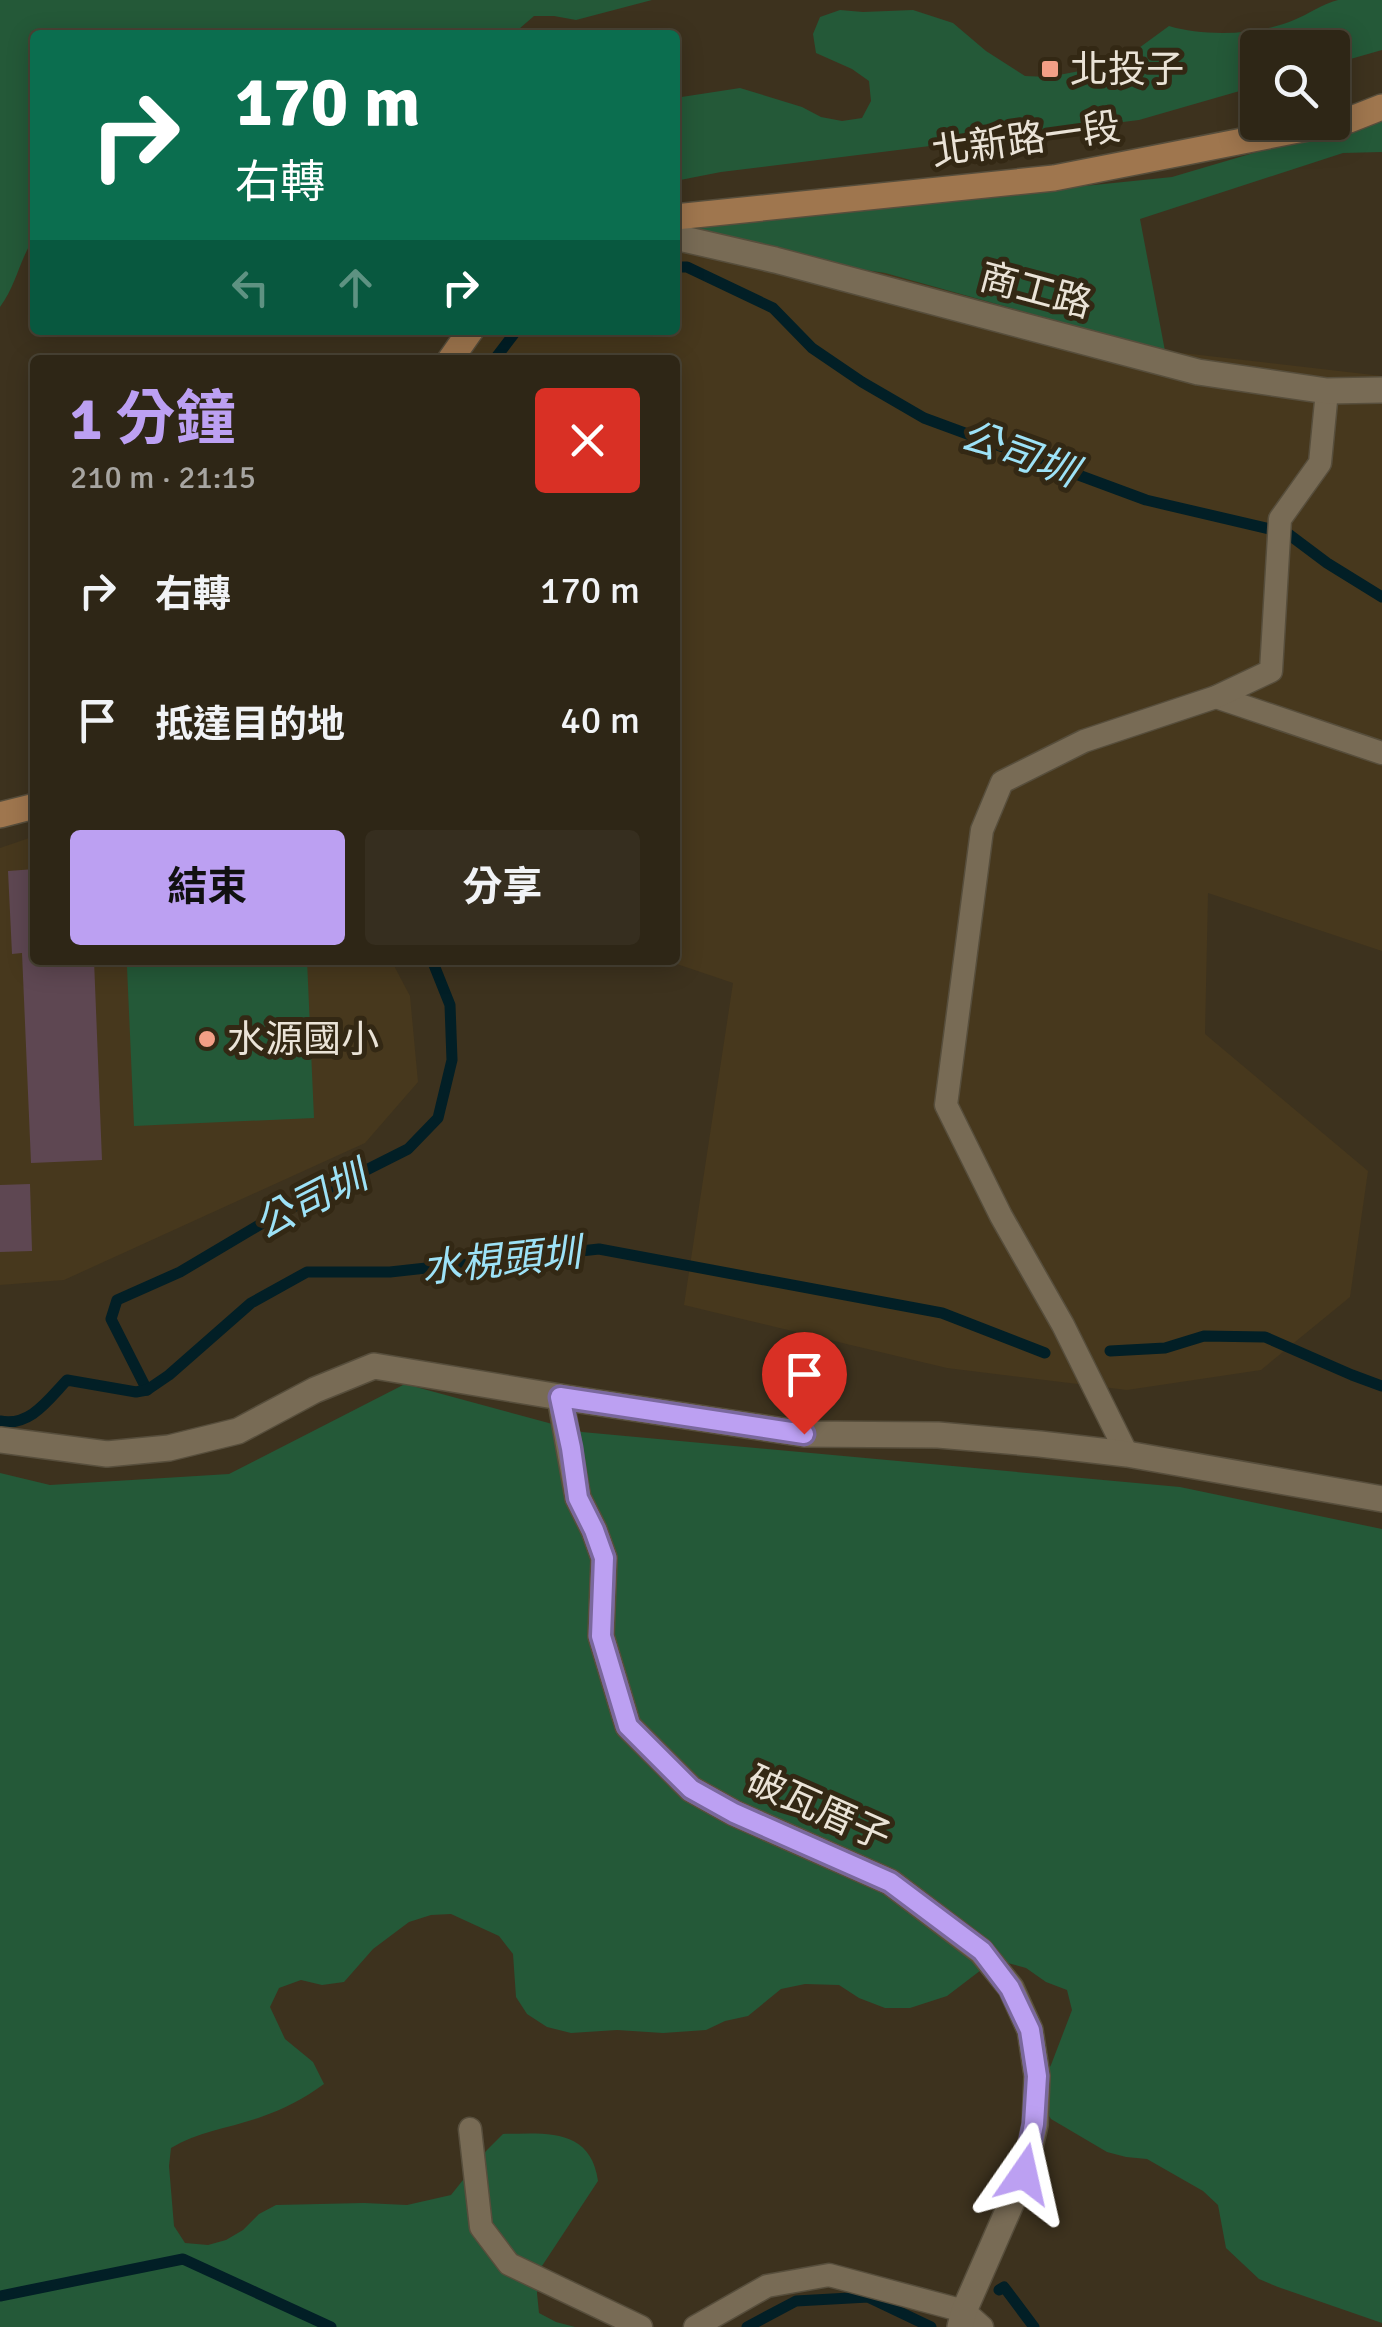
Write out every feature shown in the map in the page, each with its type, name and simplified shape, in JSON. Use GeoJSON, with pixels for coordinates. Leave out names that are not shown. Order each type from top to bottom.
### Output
{"type":"FeatureCollection","features":[{"type":"Feature","properties":{"kind":"main road","name":"北新路一段"},"geometry":{"type":"LineString","coordinates":[[680,216],[1054,178],[1349,120],[1382,106]]}},
{"type":"Feature","properties":{"kind":"main road"},"geometry":{"type":"LineString","coordinates":[[0,815],[30,807]]}},
{"type":"Feature","properties":{"kind":"street","name":"商工路"},"geometry":{"type":"LineString","coordinates":[[680,238],[1198,372],[1326,392],[1382,390]]}},
{"type":"Feature","properties":{"kind":"street"},"geometry":{"type":"LineString","coordinates":[[0,1440],[107,1454],[170,1448],[238,1431],[315,1390],[374,1366],[804,1434],[938,1435],[1126,1454],[1382,1499]]}},
{"type":"Feature","properties":{"kind":"street","name":"破瓦厝子"},"geometry":{"type":"LineString","coordinates":[[560,1397],[578,1498],[604,1558],[601,1636],[628,1726],[691,1789],[734,1813],[890,1882],[982,1951],[1010,1988],[1030,2030],[1037,2076],[1034,2124],[1024,2174],[969,2322]]}},
{"type":"Feature","properties":{"kind":"lane"},"geometry":{"type":"LineString","coordinates":[[1126,1454],[1063,1325],[946,1105],[982,830],[1002,782],[1084,741],[1216,697],[1271,671],[1280,519],[1320,463],[1326,392]]}},
{"type":"Feature","properties":{"kind":"lane"},"geometry":{"type":"LineString","coordinates":[[1216,697],[1382,753]]}},
{"type":"Feature","properties":{"kind":"lane"},"geometry":{"type":"LineString","coordinates":[[470,2129],[481,2228],[509,2264],[642,2327]]}},
{"type":"Feature","properties":{"kind":"lane"},"geometry":{"type":"LineString","coordinates":[[695,2327],[767,2286],[828,2276],[969,2322]]}},
{"type":"Feature","properties":{"kind":"shaded area"},"geometry":{"type":"Polygon","coordinates":[[[680,242],[885,273],[1165,351],[1382,376],[1382,951],[1208,893],[1205,1034],[1368,1171],[1350,1297],[1261,1370],[1127,1390],[947,1368],[684,1305],[733,983],[680,965],[680,355],[458,355],[467,335],[680,335],[680,242]]]}},
{"type":"Feature","properties":{"kind":"shaded area","name":"水源國小"},"geometry":{"type":"Polygon","coordinates":[[[30,838],[30,965],[394,965],[410,996],[418,1082],[365,1143],[64,1280],[0,1285],[0,848],[30,838]]]}},
{"type":"Feature","properties":{"kind":"green space"},"geometry":{"type":"Polygon","coordinates":[[[0,0],[652,0],[576,20],[534,16],[518,30],[30,30],[30,246],[0,307],[0,0]]]}},
{"type":"Feature","properties":{"kind":"green space"},"geometry":{"type":"Polygon","coordinates":[[[1338,0],[1382,0],[1382,50],[1350,59],[1350,30],[1254,30],[1300,18],[1338,0]]]}},
{"type":"Feature","properties":{"kind":"green space"},"geometry":{"type":"Polygon","coordinates":[[[840,10],[913,10],[953,23],[1025,76],[1048,77],[1117,64],[1169,26],[1240,32],[1240,91],[1139,120],[680,180],[680,97],[740,88],[802,107],[821,117],[842,121],[862,118],[871,101],[869,81],[816,53],[813,34],[820,17],[840,10]]]}},
{"type":"Feature","properties":{"kind":"green space"},"geometry":{"type":"Polygon","coordinates":[[[1382,115],[1382,152],[1343,153],[1140,219],[1165,351],[885,273],[680,242],[680,227],[1172,177],[1297,140],[1350,140],[1350,124],[1382,115]]]}},
{"type":"Feature","properties":{"kind":"green space"},"geometry":{"type":"Polygon","coordinates":[[[307,965],[314,1118],[134,1126],[127,967],[307,965]]]}},
{"type":"Feature","properties":{"kind":"green space"},"geometry":{"type":"Polygon","coordinates":[[[405,1384],[582,1432],[1180,1487],[1382,1529],[1382,2323],[1259,2279],[1226,2248],[1218,2205],[1203,2191],[1147,2159],[1107,2152],[1051,2119],[1040,2102],[1042,2080],[1072,2010],[1067,1990],[1026,1968],[1004,1962],[985,1967],[947,1996],[910,2008],[885,2008],[839,1985],[805,1984],[781,1989],[748,2016],[706,2030],[571,2033],[547,2027],[527,2014],[516,1997],[513,1954],[499,1936],[451,1914],[409,1922],[373,1949],[344,1982],[322,1985],[301,1980],[279,1988],[270,2007],[285,2039],[313,2062],[324,2084],[278,2110],[171,2148],[174,2226],[185,2243],[208,2245],[243,2230],[259,2214],[276,2205],[407,2205],[451,2195],[503,2134],[564,2137],[586,2151],[598,2181],[540,2269],[537,2293],[539,2313],[575,2327],[0,2327],[0,1473],[50,1485],[229,1474],[405,1384]]]}},
{"type":"Feature","properties":{"kind":"building"},"geometry":{"type":"Polygon","coordinates":[[[30,869],[30,965],[94,965],[102,1160],[31,1163],[22,953],[12,954],[8,871],[30,869]]]}},
{"type":"Feature","properties":{"kind":"building"},"geometry":{"type":"Polygon","coordinates":[[[30,1184],[32,1251],[0,1252],[0,1185],[30,1184]]]}},
{"type":"Feature","properties":{"kind":"waterway","name":"公司圳"},"geometry":{"type":"LineString","coordinates":[[680,267],[773,308],[812,348],[924,418],[1146,500],[1287,533],[1382,597]]}},
{"type":"Feature","properties":{"kind":"waterway","name":"公司圳"},"geometry":{"type":"LineString","coordinates":[[498,355],[513,335]]}},
{"type":"Feature","properties":{"kind":"waterway","name":"公司圳"},"geometry":{"type":"LineString","coordinates":[[147,1390],[111,1319],[117,1300],[180,1272],[271,1218],[408,1149],[438,1118],[452,1060],[450,1005],[434,965]]}},
{"type":"Feature","properties":{"kind":"waterway","name":"水梘頭圳"},"geometry":{"type":"LineString","coordinates":[[0,1421],[29,1416],[67,1380],[136,1392],[147,1390],[251,1303],[307,1272],[390,1272],[599,1249],[942,1313],[1045,1353]]}},
{"type":"Feature","properties":{"kind":"waterway","name":"水梘頭圳"},"geometry":{"type":"LineString","coordinates":[[1110,1351],[1165,1348],[1204,1336],[1265,1337],[1382,1386]]}},
{"type":"Feature","properties":{"kind":"waterway"},"geometry":{"type":"LineString","coordinates":[[0,2296],[183,2259],[331,2327]]}},
{"type":"Feature","properties":{"kind":"waterway"},"geometry":{"type":"LineString","coordinates":[[999,2290],[1004,2287],[1034,2327]]}},
{"type":"Feature","properties":{"kind":"waterway"},"geometry":{"type":"LineString","coordinates":[[747,2327],[796,2301],[868,2297],[931,2327]]}},
{"type":"Feature","properties":{"kind":"place","name":"北投子"},"geometry":{"type":"Point","coordinates":[1050,69]}},
{"type":"Feature","properties":{"kind":"place","name":"水源國小"},"geometry":{"type":"Point","coordinates":[207,1039]}},
{"type":"Feature","properties":{"kind":"route"},"geometry":{"type":"LineString","coordinates":[[804,1434],[560,1397],[578,1498],[604,1558],[601,1636],[614,1684],[628,1726],[691,1789],[734,1813],[890,1882],[982,1951],[1010,1988],[1030,2030],[1037,2076],[1034,2124],[1024,2174]]}}]}
